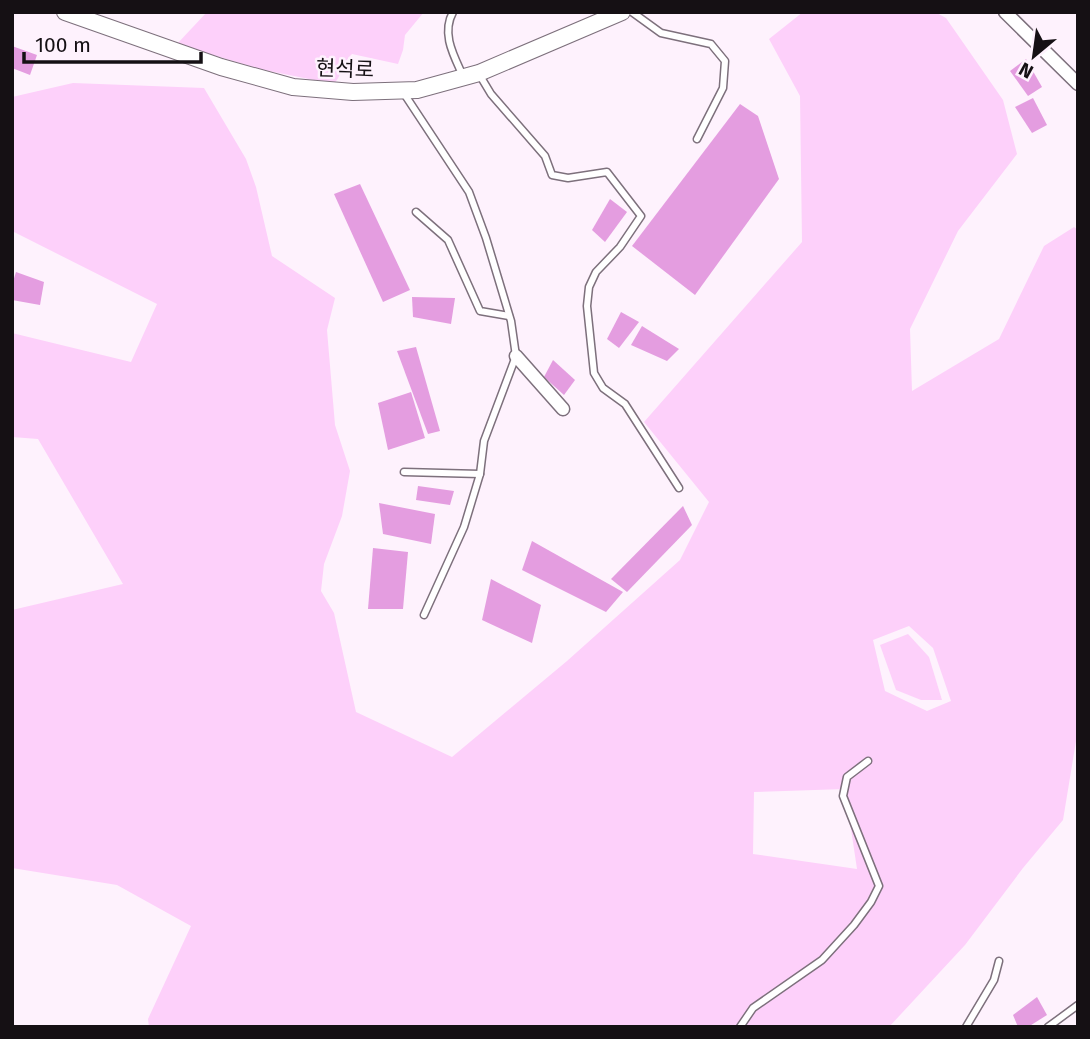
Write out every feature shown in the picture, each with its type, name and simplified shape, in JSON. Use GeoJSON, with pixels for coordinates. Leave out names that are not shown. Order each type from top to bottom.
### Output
{"type":"FeatureCollection","features":[{"type":"Feature","properties":{"kind":"street","name":"현석로"},"geometry":{"type":"LineString","coordinates":[[65,12],[221,67],[293,87],[353,92],[417,90],[471,75],[622,12]]}},
{"type":"Feature","properties":{"kind":"street"},"geometry":{"type":"LineString","coordinates":[[1005,12],[1078,84]]}},
{"type":"Feature","properties":{"kind":"street"},"geometry":{"type":"LineString","coordinates":[[516,356],[563,409]]}},
{"type":"Feature","properties":{"kind":"lane"},"geometry":{"type":"LineString","coordinates":[[453,12],[450,18],[449,43],[471,75],[545,156],[552,175],[568,177],[607,172],[641,216],[620,247],[596,272],[589,287],[587,306],[594,373],[603,388],[625,404],[679,488]]}},
{"type":"Feature","properties":{"kind":"lane"},"geometry":{"type":"LineString","coordinates":[[632,12],[661,33],[711,44],[725,61],[723,88],[697,139]]}},
{"type":"Feature","properties":{"kind":"lane"},"geometry":{"type":"LineString","coordinates":[[402,90],[469,192],[509,316],[516,356],[484,442],[480,474],[464,527],[424,615]]}},
{"type":"Feature","properties":{"kind":"lane"},"geometry":{"type":"LineString","coordinates":[[416,212],[448,240],[480,311],[509,316]]}},
{"type":"Feature","properties":{"kind":"lane"},"geometry":{"type":"LineString","coordinates":[[404,472],[480,474]]}},
{"type":"Feature","properties":{"kind":"lane"},"geometry":{"type":"LineString","coordinates":[[740,1027],[753,1008],[822,960],[871,902],[879,886],[843,796],[847,777],[867,761]]}},
{"type":"Feature","properties":{"kind":"lane"},"geometry":{"type":"LineString","coordinates":[[978,1027],[968,1025],[993,980],[999,961]]}},
{"type":"Feature","properties":{"kind":"lane"},"geometry":{"type":"LineString","coordinates":[[1048,1027],[1078,1006]]}},
{"type":"Feature","properties":{"kind":"shaded area"},"geometry":{"type":"Polygon","coordinates":[[[207,12],[424,12],[405,35],[398,64],[352,54],[334,84],[259,69],[177,44],[207,12]]]}},
{"type":"Feature","properties":{"kind":"shaded area"},"geometry":{"type":"Polygon","coordinates":[[[803,12],[935,12],[946,18],[1003,100],[1017,154],[958,231],[910,329],[912,391],[999,339],[1044,246],[1074,227],[1078,230],[1078,729],[1063,820],[965,945],[889,1027],[149,1027],[148,1019],[191,926],[117,885],[12,868],[12,610],[123,584],[38,439],[12,437],[12,333],[131,362],[157,304],[12,231],[12,97],[73,83],[204,88],[246,159],[256,187],[272,256],[335,298],[327,330],[335,425],[350,471],[342,516],[324,564],[321,591],[334,613],[356,712],[452,757],[567,661],[680,560],[709,502],[644,422],[802,242],[800,96],[769,39],[803,12]],[[909,626],[873,640],[885,691],[927,711],[951,701],[933,648],[909,626]],[[845,789],[754,792],[753,854],[857,869],[845,789]]]}},
{"type":"Feature","properties":{"kind":"shaded area"},"geometry":{"type":"Polygon","coordinates":[[[908,634],[929,657],[942,700],[921,700],[896,690],[880,645],[908,634]]]}},
{"type":"Feature","properties":{"kind":"building"},"geometry":{"type":"Polygon","coordinates":[[[12,46],[37,55],[30,75],[12,68],[12,46]]]}},
{"type":"Feature","properties":{"kind":"building"},"geometry":{"type":"Polygon","coordinates":[[[1026,59],[1042,87],[1028,96],[1010,71],[1026,59]]]}},
{"type":"Feature","properties":{"kind":"building"},"geometry":{"type":"Polygon","coordinates":[[[1033,98],[1047,125],[1032,133],[1015,107],[1033,98]]]}},
{"type":"Feature","properties":{"kind":"building"},"geometry":{"type":"Polygon","coordinates":[[[740,104],[758,116],[779,179],[695,295],[632,246],[740,104]]]}},
{"type":"Feature","properties":{"kind":"building"},"geometry":{"type":"Polygon","coordinates":[[[360,184],[410,290],[383,302],[334,194],[360,184]]]}},
{"type":"Feature","properties":{"kind":"building"},"geometry":{"type":"Polygon","coordinates":[[[610,199],[627,212],[605,242],[592,230],[610,199]]]}},
{"type":"Feature","properties":{"kind":"building"},"geometry":{"type":"Polygon","coordinates":[[[16,272],[44,282],[40,305],[12,300],[12,285],[16,272]]]}},
{"type":"Feature","properties":{"kind":"building"},"geometry":{"type":"Polygon","coordinates":[[[412,297],[455,298],[451,324],[413,317],[412,297]]]}},
{"type":"Feature","properties":{"kind":"building"},"geometry":{"type":"Polygon","coordinates":[[[621,312],[639,322],[619,348],[607,339],[621,312]]]}},
{"type":"Feature","properties":{"kind":"building"},"geometry":{"type":"Polygon","coordinates":[[[642,326],[679,349],[667,361],[631,345],[642,326]]]}},
{"type":"Feature","properties":{"kind":"building"},"geometry":{"type":"Polygon","coordinates":[[[416,347],[440,431],[428,434],[397,351],[416,347]]]}},
{"type":"Feature","properties":{"kind":"building"},"geometry":{"type":"Polygon","coordinates":[[[553,360],[575,380],[564,395],[544,377],[553,360]]]}},
{"type":"Feature","properties":{"kind":"building"},"geometry":{"type":"Polygon","coordinates":[[[411,392],[425,438],[388,450],[378,403],[411,392]]]}},
{"type":"Feature","properties":{"kind":"building"},"geometry":{"type":"Polygon","coordinates":[[[418,486],[454,491],[450,505],[416,500],[418,486]]]}},
{"type":"Feature","properties":{"kind":"building"},"geometry":{"type":"Polygon","coordinates":[[[379,503],[435,514],[431,544],[383,534],[379,503]]]}},
{"type":"Feature","properties":{"kind":"building"},"geometry":{"type":"Polygon","coordinates":[[[683,506],[692,525],[627,592],[611,579],[683,506]]]}},
{"type":"Feature","properties":{"kind":"building"},"geometry":{"type":"Polygon","coordinates":[[[532,541],[623,592],[606,612],[522,570],[532,541]]]}},
{"type":"Feature","properties":{"kind":"building"},"geometry":{"type":"Polygon","coordinates":[[[373,548],[408,552],[403,609],[368,609],[373,548]]]}},
{"type":"Feature","properties":{"kind":"building"},"geometry":{"type":"Polygon","coordinates":[[[491,579],[541,605],[532,643],[482,620],[491,579]]]}},
{"type":"Feature","properties":{"kind":"building"},"geometry":{"type":"Polygon","coordinates":[[[1037,997],[1047,1015],[1028,1027],[1018,1027],[1013,1015],[1037,997]]]}}]}
